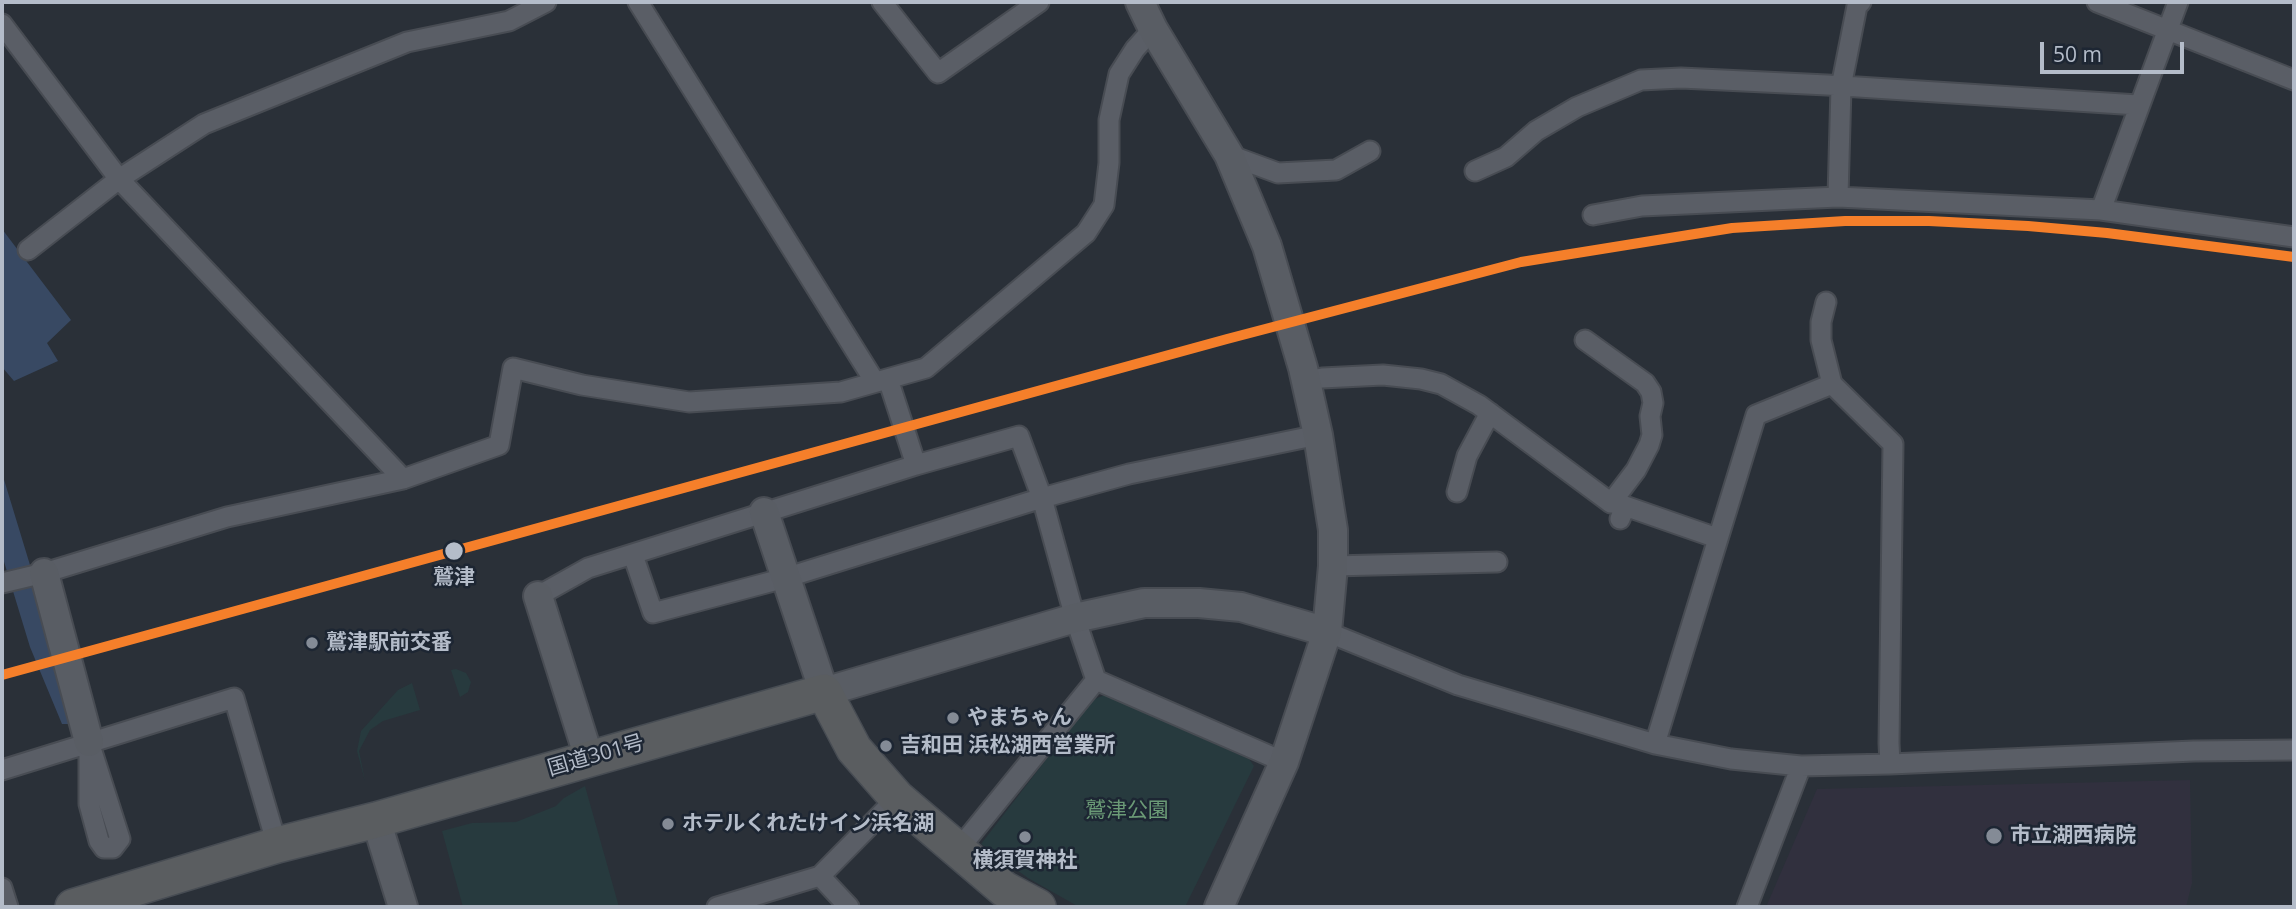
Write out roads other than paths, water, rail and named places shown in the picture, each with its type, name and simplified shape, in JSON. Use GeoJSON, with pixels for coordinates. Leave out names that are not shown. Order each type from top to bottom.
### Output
{"type":"FeatureCollection","features":[{"type":"Feature","properties":{"kind":"highway","name":"国道301号"},"geometry":{"type":"LineString","coordinates":[[73,907],[277,845],[376,820],[824,692]]}},
{"type":"Feature","properties":{"kind":"highway"},"geometry":{"type":"LineString","coordinates":[[824,692],[854,749],[897,798],[1004,889],[1038,907]]}},
{"type":"Feature","properties":{"kind":"street"},"geometry":{"type":"LineString","coordinates":[[28,250],[119,179],[204,124],[407,42],[509,21],[546,2]]}},
{"type":"Feature","properties":{"kind":"street"},"geometry":{"type":"LineString","coordinates":[[638,2],[881,381],[916,465]]}},
{"type":"Feature","properties":{"kind":"street"},"geometry":{"type":"LineString","coordinates":[[882,2],[938,73],[1039,2]]}},
{"type":"Feature","properties":{"kind":"street"},"geometry":{"type":"LineString","coordinates":[[1140,2],[1153,29],[1229,155],[1267,246],[1304,375],[1318,435],[1330,508],[1333,566],[1328,632],[1284,762],[1219,907]]}},
{"type":"Feature","properties":{"kind":"street"},"geometry":{"type":"LineString","coordinates":[[1839,197],[1841,87],[1857,6],[1861,2]]}},
{"type":"Feature","properties":{"kind":"street"},"geometry":{"type":"LineString","coordinates":[[2097,2],[2294,80]]}},
{"type":"Feature","properties":{"kind":"street"},"geometry":{"type":"LineString","coordinates":[[2101,210],[2178,2]]}},
{"type":"Feature","properties":{"kind":"street"},"geometry":{"type":"LineString","coordinates":[[2,24],[119,179],[403,479]]}},
{"type":"Feature","properties":{"kind":"street"},"geometry":{"type":"LineString","coordinates":[[5,582],[44,573],[227,517],[403,479],[499,445],[513,368],[582,385],[689,402],[841,392],[926,368],[1086,233],[1104,205],[1109,163],[1109,120],[1119,74],[1135,48],[1153,29]]}},
{"type":"Feature","properties":{"kind":"street"},"geometry":{"type":"LineString","coordinates":[[1475,170],[1506,157],[1536,131],[1577,107],[1641,80],[1681,78],[2138,105]]}},
{"type":"Feature","properties":{"kind":"street"},"geometry":{"type":"LineString","coordinates":[[1229,155],[1278,173],[1336,170],[1370,151]]}},
{"type":"Feature","properties":{"kind":"street"},"geometry":{"type":"LineString","coordinates":[[1593,215],[1642,206],[1839,197],[2101,210],[2294,237]]}},
{"type":"Feature","properties":{"kind":"street"},"geometry":{"type":"LineString","coordinates":[[1826,302],[1821,322],[1821,340],[1832,384],[1894,444],[1890,764]]}},
{"type":"Feature","properties":{"kind":"street"},"geometry":{"type":"LineString","coordinates":[[1304,375],[1421,379],[1455,390],[1611,503],[1636,470],[1650,445],[1653,403],[1645,383],[1585,340]]}},
{"type":"Feature","properties":{"kind":"street"},"geometry":{"type":"LineString","coordinates":[[1655,744],[1756,415],[1832,384]]}},
{"type":"Feature","properties":{"kind":"street"},"geometry":{"type":"LineString","coordinates":[[1457,492],[1467,456],[1490,413]]}},
{"type":"Feature","properties":{"kind":"street"},"geometry":{"type":"LineString","coordinates":[[633,555],[653,613],[785,578],[1042,498],[1129,474],[1318,435]]}},
{"type":"Feature","properties":{"kind":"street"},"geometry":{"type":"LineString","coordinates":[[589,758],[538,596],[588,568],[916,465],[1019,436],[1042,498],[1075,618],[1096,680],[1284,762]]}},
{"type":"Feature","properties":{"kind":"street"},"geometry":{"type":"LineString","coordinates":[[1620,519],[1625,506],[1717,538]]}},
{"type":"Feature","properties":{"kind":"street"},"geometry":{"type":"LineString","coordinates":[[764,512],[824,692],[1075,618],[1144,603],[1199,603],[1241,607],[1328,632],[1458,685],[1655,744],[1731,759],[1801,766],[2194,751],[2294,750]]}},
{"type":"Feature","properties":{"kind":"street"},"geometry":{"type":"LineString","coordinates":[[1333,566],[1497,562]]}},
{"type":"Feature","properties":{"kind":"street"},"geometry":{"type":"LineString","coordinates":[[44,573],[89,742]]}},
{"type":"Feature","properties":{"kind":"street"},"geometry":{"type":"LineString","coordinates":[[958,850],[1096,680]]}},
{"type":"Feature","properties":{"kind":"street"},"geometry":{"type":"LineString","coordinates":[[2,770],[234,698],[277,845]]}},
{"type":"Feature","properties":{"kind":"street"},"geometry":{"type":"LineString","coordinates":[[1747,907],[1801,766]]}},
{"type":"Feature","properties":{"kind":"street"},"geometry":{"type":"LineString","coordinates":[[717,907],[820,876],[897,798]]}},
{"type":"Feature","properties":{"kind":"street"},"geometry":{"type":"LineString","coordinates":[[376,820],[403,907]]}},
{"type":"Feature","properties":{"kind":"street"},"geometry":{"type":"LineString","coordinates":[[820,876],[849,907]]}},
{"type":"Feature","properties":{"kind":"street"},"geometry":{"type":"LineString","coordinates":[[2,888],[8,907]]}},
{"type":"Feature","properties":{"kind":"water"},"geometry":{"type":"Polygon","coordinates":[[[2,229],[71,320],[47,343],[58,361],[14,381],[2,367],[2,229]]]}},
{"type":"Feature","properties":{"kind":"water"},"geometry":{"type":"Polygon","coordinates":[[[2,473],[75,724],[62,724],[30,647],[2,555],[2,473]]]}},
{"type":"Feature","properties":{"kind":"place","name":"鷲津"},"geometry":{"type":"Point","coordinates":[454,551]}},
{"type":"Feature","properties":{"kind":"place","name":"鷲津駅前交番"},"geometry":{"type":"Point","coordinates":[312,643]}},
{"type":"Feature","properties":{"kind":"place","name":"やまちゃん"},"geometry":{"type":"Point","coordinates":[953,718]}},
{"type":"Feature","properties":{"kind":"place","name":"吉和田 浜松湖西営業所"},"geometry":{"type":"Point","coordinates":[886,746]}},
{"type":"Feature","properties":{"kind":"place","name":"ホテルくれたけイン浜名湖"},"geometry":{"type":"Point","coordinates":[668,824]}},
{"type":"Feature","properties":{"kind":"place","name":"市立湖西病院"},"geometry":{"type":"Point","coordinates":[1994,836]}},
{"type":"Feature","properties":{"kind":"place","name":"横須賀神社"},"geometry":{"type":"Point","coordinates":[1025,837]}},
{"type":"Feature","properties":{"kind":"park label","name":"鷲津公園"},"geometry":{"type":"Point","coordinates":[1127,811]}}]}
